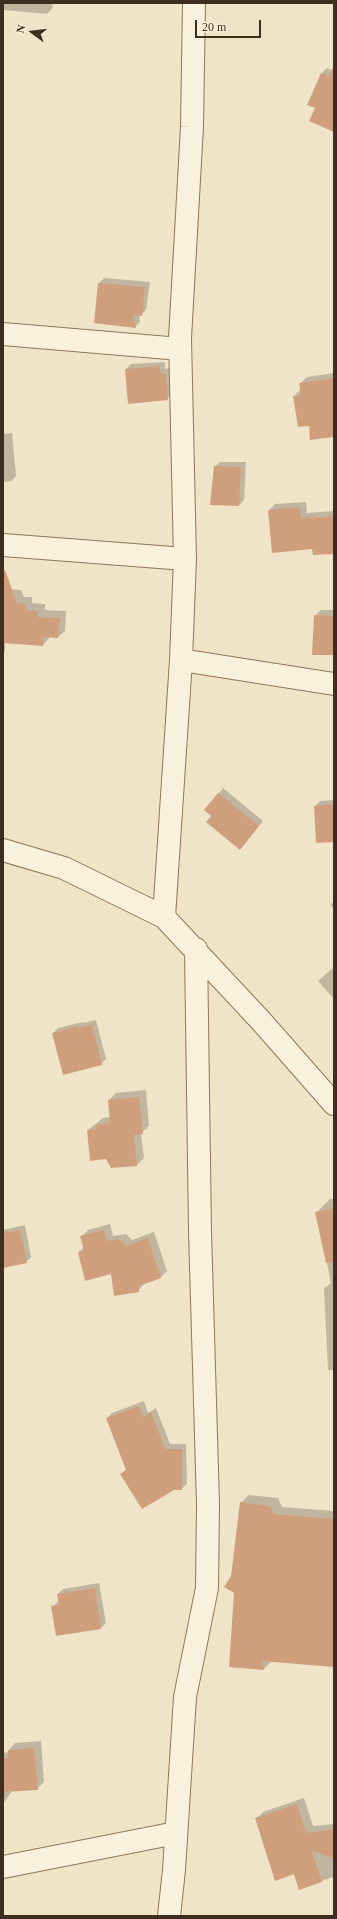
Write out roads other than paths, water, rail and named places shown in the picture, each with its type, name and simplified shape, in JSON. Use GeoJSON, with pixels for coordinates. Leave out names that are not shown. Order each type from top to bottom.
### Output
{"type":"FeatureCollection","features":[{"type":"Feature","properties":{"kind":"street"},"geometry":{"type":"LineString","coordinates":[[164,917],[181,660],[185,559],[180,349],[192,127],[194,3]]}},
{"type":"Feature","properties":{"kind":"street"},"geometry":{"type":"LineString","coordinates":[[3,334],[180,349]]}},
{"type":"Feature","properties":{"kind":"street"},"geometry":{"type":"LineString","coordinates":[[3,545],[185,559]]}},
{"type":"Feature","properties":{"kind":"street"},"geometry":{"type":"LineString","coordinates":[[181,660],[334,684]]}},
{"type":"Feature","properties":{"kind":"street"},"geometry":{"type":"LineString","coordinates":[[3,850],[64,868],[164,917],[196,949],[334,1104]]}},
{"type":"Feature","properties":{"kind":"street"},"geometry":{"type":"LineString","coordinates":[[169,1916],[185,1697],[207,1588],[208,1504],[200,1231],[196,949]]}},
{"type":"Feature","properties":{"kind":"street"},"geometry":{"type":"LineString","coordinates":[[3,1867],[176,1833]]}}]}
